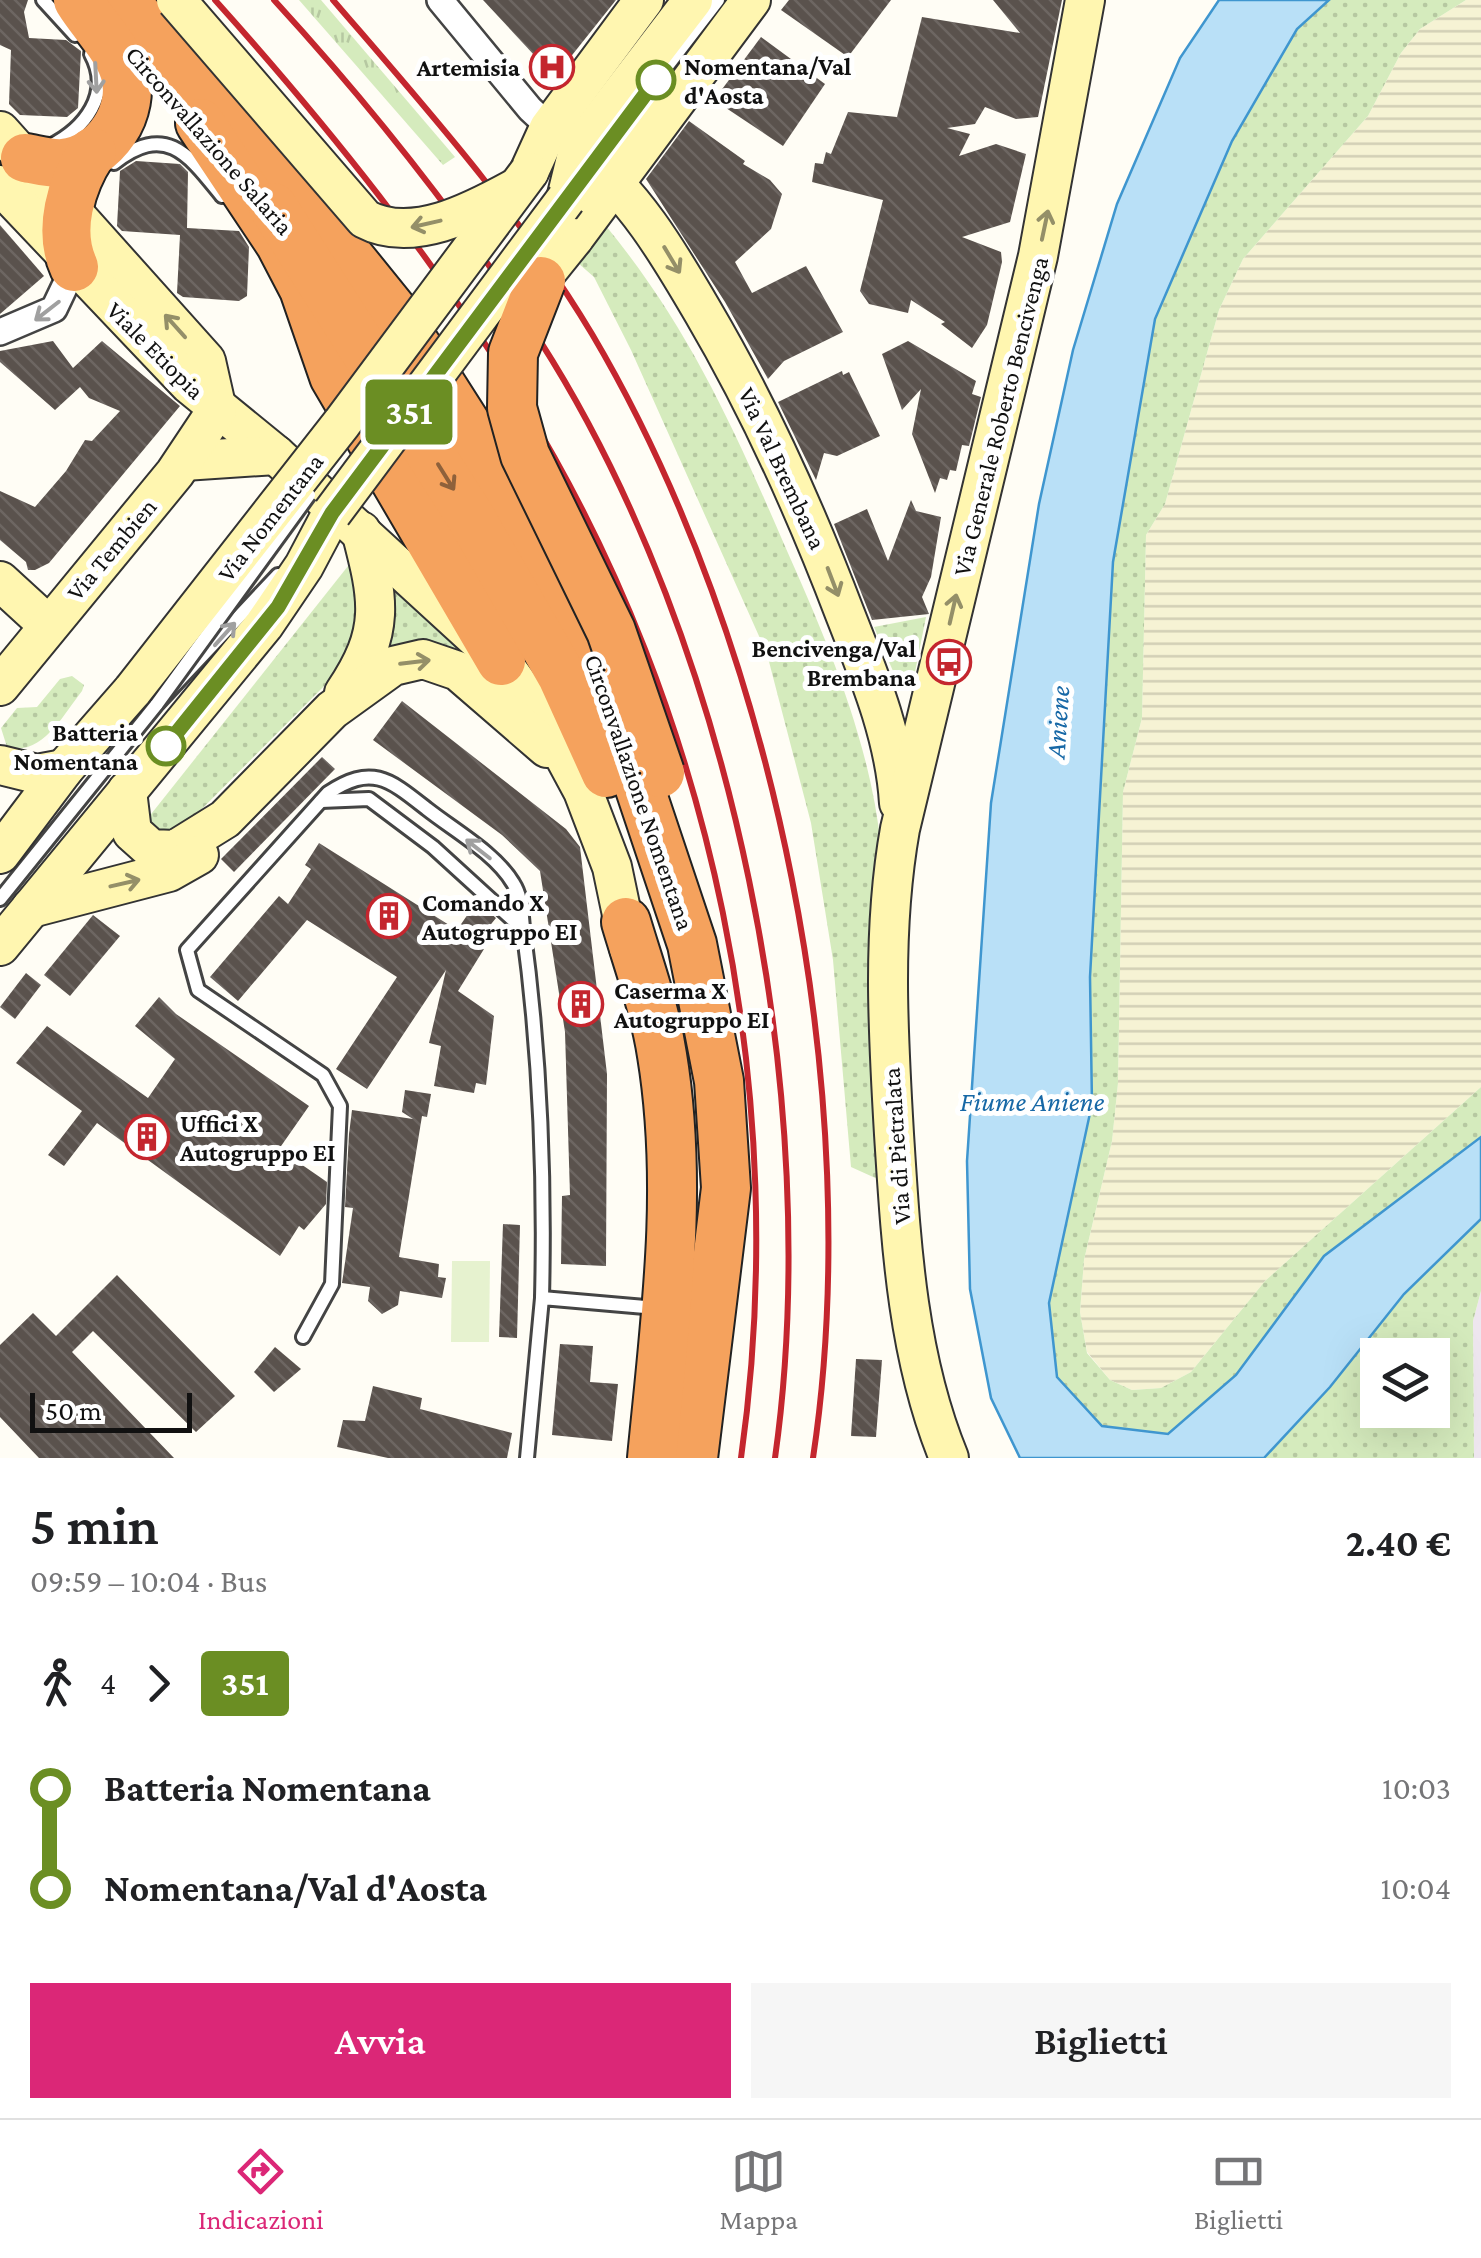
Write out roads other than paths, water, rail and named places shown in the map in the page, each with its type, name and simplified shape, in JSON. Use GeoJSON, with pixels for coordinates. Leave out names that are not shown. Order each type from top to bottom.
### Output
{"type":"FeatureCollection","features":[{"type":"Feature","properties":{"kind":"highway"},"geometry":{"type":"LineString","coordinates":[[78,0],[120,61],[126,79],[126,99],[119,124],[85,204]]}},
{"type":"Feature","properties":{"kind":"highway","name":"Circonvallazione Salaria"},"geometry":{"type":"LineString","coordinates":[[88,0],[370,317]]}},
{"type":"Feature","properties":{"kind":"highway","name":"Circonvallazione Salaria"},"geometry":{"type":"LineString","coordinates":[[144,7],[290,184],[370,317]]}},
{"type":"Feature","properties":{"kind":"highway"},"geometry":{"type":"LineString","coordinates":[[200,124],[280,243],[304,288],[334,376],[501,661]]}},
{"type":"Feature","properties":{"kind":"highway"},"geometry":{"type":"LineString","coordinates":[[8,158],[62,163],[85,204]]}},
{"type":"Feature","properties":{"kind":"highway"},"geometry":{"type":"LineString","coordinates":[[540,280],[513,352],[510,379],[514,419],[525,456],[610,631],[660,773],[692,944]]}},
{"type":"Feature","properties":{"kind":"highway","name":"Circonvallazione Nomentana"},"geometry":{"type":"LineString","coordinates":[[370,317],[483,446],[570,601],[626,740],[692,944],[716,1056],[726,1188],[693,1458]]}},
{"type":"Feature","properties":{"kind":"highway","name":"Circonvallazione Nomentana"},"geometry":{"type":"LineString","coordinates":[[370,317],[562,676],[620,809],[646,891],[681,1031],[694,1138],[686,1322],[666,1458]]}},
{"type":"Feature","properties":{"kind":"highway"},"geometry":{"type":"LineString","coordinates":[[626,922],[662,1053],[672,1152],[672,1242],[652,1458]]}},
{"type":"Feature","properties":{"kind":"highway"},"geometry":{"type":"LineString","coordinates":[[718,1458],[734,1281],[734,1242],[726,1188]]}},
{"type":"Feature","properties":{"kind":"main road","name":"Via Nomentana"},"geometry":{"type":"LineString","coordinates":[[0,854],[64,769],[159,706],[278,607],[346,522],[409,380],[556,171],[644,0]]}},
{"type":"Feature","properties":{"kind":"main road","name":"Via Nomentana"},"geometry":{"type":"LineString","coordinates":[[0,946],[15,904],[127,791],[159,706],[331,437],[556,171],[693,0]]}},
{"type":"Feature","properties":{"kind":"main road","name":"Via Nomentana"},"geometry":{"type":"LineString","coordinates":[[556,171],[751,0]]}},
{"type":"Feature","properties":{"kind":"main road","name":"Via Generale Roberto Bencivenga"},"geometry":{"type":"LineString","coordinates":[[900,828],[1038,256],[1085,0]]}},
{"type":"Feature","properties":{"kind":"main road"},"geometry":{"type":"LineString","coordinates":[[144,7],[356,213],[372,223],[403,228],[424,226],[476,209],[556,171]]}},
{"type":"Feature","properties":{"kind":"main road","name":"Viale Etiopia"},"geometry":{"type":"LineString","coordinates":[[8,158],[85,204],[217,410],[276,455]]}},
{"type":"Feature","properties":{"kind":"main road","name":"Via Nomentana"},"geometry":{"type":"LineString","coordinates":[[409,380],[481,349],[574,238],[556,171]]}},
{"type":"Feature","properties":{"kind":"main road","name":"Via Val Brembana"},"geometry":{"type":"LineString","coordinates":[[556,171],[670,255],[742,379],[814,532],[878,703],[895,762],[900,828]]}},
{"type":"Feature","properties":{"kind":"main road","name":"Via Tembien"},"geometry":{"type":"LineString","coordinates":[[0,686],[184,461],[217,410]]}},
{"type":"Feature","properties":{"kind":"main road"},"geometry":{"type":"LineString","coordinates":[[184,461],[276,455]]}},
{"type":"Feature","properties":{"kind":"main road","name":"Circonvallazione Nomentana"},"geometry":{"type":"LineString","coordinates":[[276,455],[501,661],[548,726],[604,843],[626,922],[648,1123],[645,1307],[628,1458]]}},
{"type":"Feature","properties":{"kind":"main road"},"geometry":{"type":"LineString","coordinates":[[332,710],[363,665],[376,632],[376,595],[346,522]]}},
{"type":"Feature","properties":{"kind":"main road"},"geometry":{"type":"LineString","coordinates":[[0,580],[48,625]]}},
{"type":"Feature","properties":{"kind":"main road"},"geometry":{"type":"LineString","coordinates":[[15,904],[177,869],[205,850],[225,819],[332,710],[393,666],[413,658],[431,660],[458,671],[572,770]]}},
{"type":"Feature","properties":{"kind":"main road"},"geometry":{"type":"LineString","coordinates":[[0,765],[36,774],[64,769]]}},
{"type":"Feature","properties":{"kind":"main road"},"geometry":{"type":"LineString","coordinates":[[127,791],[132,832],[156,851],[175,850],[225,819]]}},
{"type":"Feature","properties":{"kind":"main road","name":"Via di Pietralata"},"geometry":{"type":"LineString","coordinates":[[900,828],[888,953],[899,1201],[918,1360],[948,1458]]}},
{"type":"Feature","properties":{"kind":"street"},"geometry":{"type":"LineString","coordinates":[[440,0],[556,171]]}},
{"type":"Feature","properties":{"kind":"street"},"geometry":{"type":"LineString","coordinates":[[0,332],[54,309],[85,204]]}},
{"type":"Feature","properties":{"kind":"street"},"geometry":{"type":"LineString","coordinates":[[878,703],[895,722],[906,724],[931,704]]}},
{"type":"Feature","properties":{"kind":"lane"},"geometry":{"type":"LineString","coordinates":[[8,158],[68,136],[87,118],[99,81],[93,56],[44,0]]}},
{"type":"Feature","properties":{"kind":"lane","name":"Via Nomentana"},"geometry":{"type":"LineString","coordinates":[[556,171],[673,0]]}},
{"type":"Feature","properties":{"kind":"lane","name":"Via Nomentana"},"geometry":{"type":"LineString","coordinates":[[556,171],[718,0]]}},
{"type":"Feature","properties":{"kind":"lane"},"geometry":{"type":"LineString","coordinates":[[85,204],[134,149],[164,144],[192,160],[236,214]]}},
{"type":"Feature","properties":{"kind":"lane","name":"Via Nomentana"},"geometry":{"type":"LineString","coordinates":[[384,396],[409,380],[430,336]]}},
{"type":"Feature","properties":{"kind":"lane","name":"Via Nomentana"},"geometry":{"type":"LineString","coordinates":[[350,442],[372,412]]}},
{"type":"Feature","properties":{"kind":"lane","name":"Via Nomentana"},"geometry":{"type":"LineString","coordinates":[[15,904],[327,472]]}},
{"type":"Feature","properties":{"kind":"lane"},"geometry":{"type":"LineString","coordinates":[[303,1337],[332,1284],[340,1106],[324,1075],[198,990],[187,950],[321,800],[352,777],[368,774],[384,780],[503,868],[516,886],[536,1010],[542,1115],[542,1298],[527,1458]]}},
{"type":"Feature","properties":{"kind":"lane"},"geometry":{"type":"LineString","coordinates":[[321,800],[368,798],[433,847],[523,929]]}},
{"type":"Feature","properties":{"kind":"lane"},"geometry":{"type":"LineString","coordinates":[[542,1298],[645,1307]]}},
{"type":"Feature","properties":{"kind":"water","name":"Fiume Aniene"},"geometry":{"type":"Polygon","coordinates":[[[1219,0],[1329,0],[1297,29],[1232,141],[1155,319],[1113,562],[1090,977],[1092,1104],[1049,1303],[1057,1377],[1102,1426],[1168,1434],[1236,1375],[1324,1256],[1481,1137],[1481,1219],[1404,1294],[1369,1338],[1360,1338],[1360,1349],[1330,1387],[1264,1458],[1020,1458],[991,1398],[970,1289],[967,1161],[991,803],[1039,504],[1073,350],[1117,204],[1180,58],[1219,0]]]}},
{"type":"Feature","properties":{"kind":"railway"},"geometry":{"type":"LineString","coordinates":[[215,0],[378,195],[454,297],[523,404],[589,524],[645,649],[689,779],[723,912],[745,1048],[755,1185],[754,1322],[741,1458]]}},
{"type":"Feature","properties":{"kind":"railway"},"geometry":{"type":"LineString","coordinates":[[274,0],[414,165],[540,341],[608,461],[666,593],[713,734],[749,880],[774,1028],[787,1176],[787,1321],[775,1458]]}},
{"type":"Feature","properties":{"kind":"railway"},"geometry":{"type":"LineString","coordinates":[[333,0],[470,161],[564,289],[657,457],[712,590],[757,732],[792,878],[815,1027],[827,1175],[827,1320],[813,1458]]}},
{"type":"Feature","properties":{"kind":"place","name":"Artemisia"},"geometry":{"type":"Point","coordinates":[552,67]}},
{"type":"Feature","properties":{"kind":"place","name":"Nomentana/Val d'Aosta"},"geometry":{"type":"Point","coordinates":[656,80]}},
{"type":"Feature","properties":{"kind":"place","name":"Bencivenga/Val Brembana"},"geometry":{"type":"Point","coordinates":[949,662]}},
{"type":"Feature","properties":{"kind":"place","name":"Batteria Nomentana"},"geometry":{"type":"Point","coordinates":[166,746]}},
{"type":"Feature","properties":{"kind":"place","name":"Comando X Autogruppo EI"},"geometry":{"type":"Point","coordinates":[389,916]}},
{"type":"Feature","properties":{"kind":"place","name":"Caserma X Autogruppo EI"},"geometry":{"type":"Point","coordinates":[581,1004]}},
{"type":"Feature","properties":{"kind":"place","name":"Uffici X Autogruppo EI"},"geometry":{"type":"Point","coordinates":[147,1137]}},
{"type":"Feature","properties":{"kind":"water label","name":"Aniene"},"geometry":{"type":"Point","coordinates":[1057,722]}}]}
